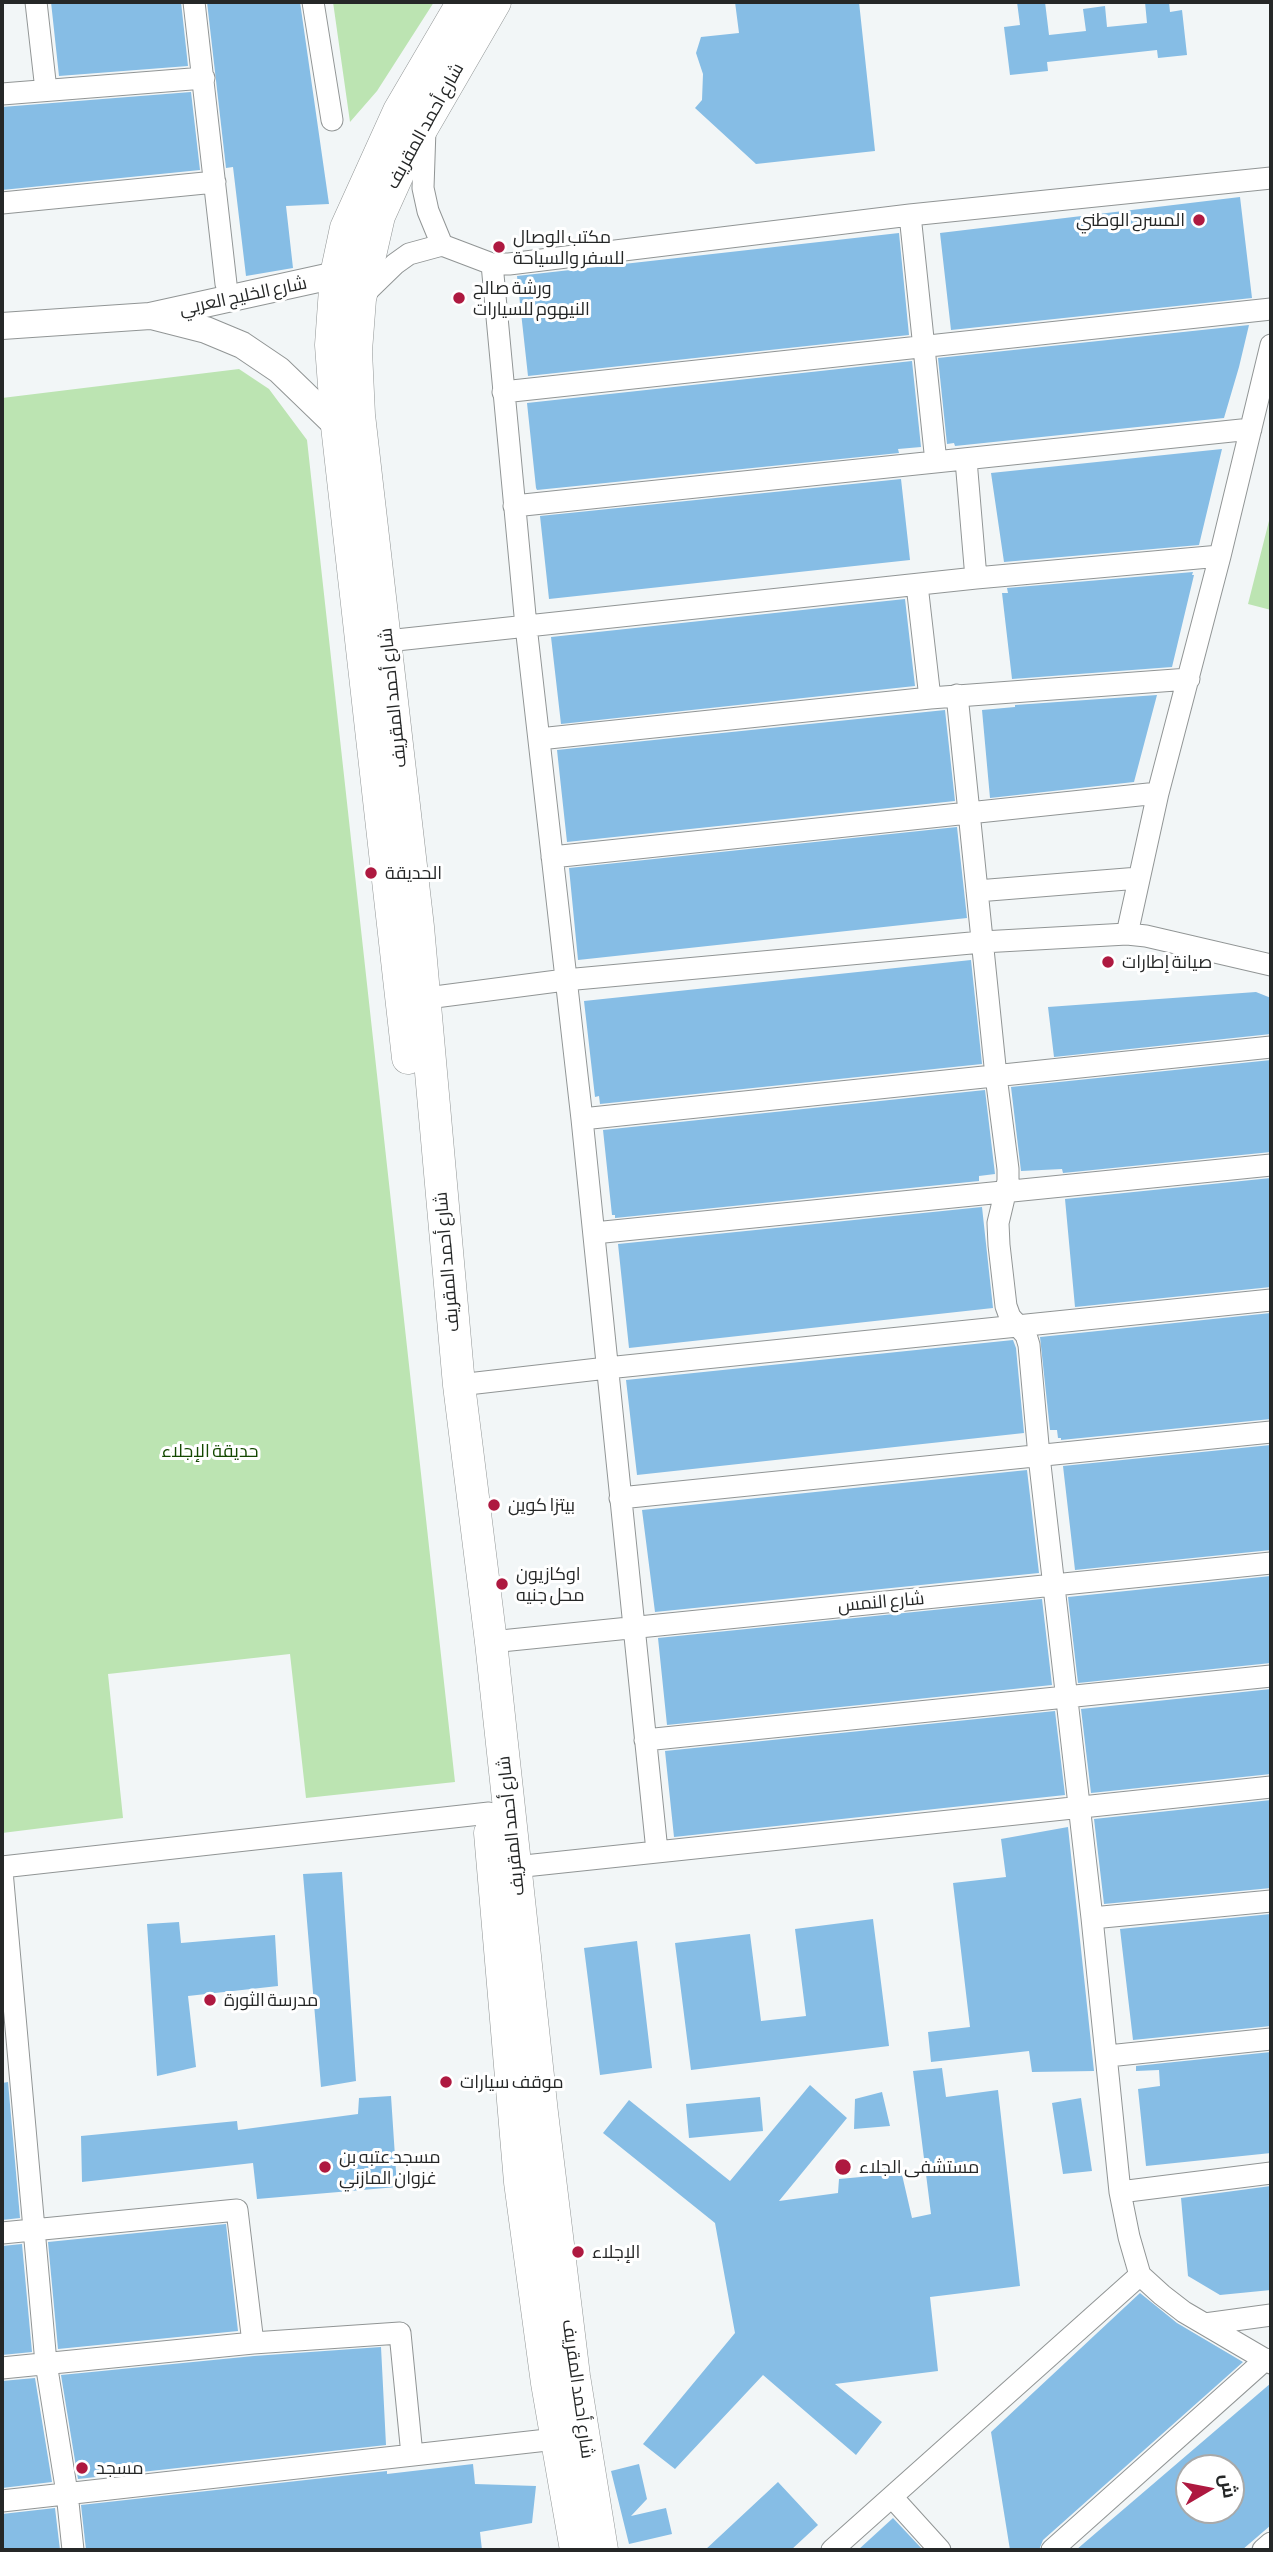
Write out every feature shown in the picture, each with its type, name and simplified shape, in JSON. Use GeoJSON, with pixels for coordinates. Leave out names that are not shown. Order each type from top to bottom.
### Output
{"type":"FeatureCollection","features":[{"type":"Feature","properties":{"kind":"highway","name":"شارع أحمد المقريف"},"geometry":{"type":"LineString","coordinates":[[463,2],[399,111],[346,229],[336,275],[331,345],[337,426],[413,1000],[491,1642],[515,1867],[528,2114],[520,2182],[556,2439],[576,2550]]}},
{"type":"Feature","properties":{"kind":"highway","name":"شارع أحمد المقريف"},"geometry":{"type":"LineString","coordinates":[[495,2],[426,120],[379,216],[360,299],[356,351],[359,415],[387,641],[413,1000],[489,1813],[528,2114],[602,2550]]}},
{"type":"Feature","properties":{"kind":"main road","name":"شارع الخليج العربي"},"geometry":{"type":"LineString","coordinates":[[2,326],[150,316],[336,275]]}},
{"type":"Feature","properties":{"kind":"main road","name":"شارع الخليج العربي"},"geometry":{"type":"LineString","coordinates":[[150,316],[206,330],[242,345],[279,370],[337,426]]}},
{"type":"Feature","properties":{"kind":"street"},"geometry":{"type":"LineString","coordinates":[[36,2],[46,90]]}},
{"type":"Feature","properties":{"kind":"street"},"geometry":{"type":"LineString","coordinates":[[194,2],[226,284]]}},
{"type":"Feature","properties":{"kind":"street"},"geometry":{"type":"LineString","coordinates":[[313,2],[332,120]]}},
{"type":"Feature","properties":{"kind":"street"},"geometry":{"type":"LineString","coordinates":[[2,94],[204,78]]}},
{"type":"Feature","properties":{"kind":"street"},"geometry":{"type":"LineString","coordinates":[[426,120],[423,188],[428,211],[442,244]]}},
{"type":"Feature","properties":{"kind":"street"},"geometry":{"type":"LineString","coordinates":[[360,299],[395,264],[409,254],[442,244],[492,264],[509,264],[910,215],[1271,178]]}},
{"type":"Feature","properties":{"kind":"street"},"geometry":{"type":"LineString","coordinates":[[2,203],[215,181]]}},
{"type":"Feature","properties":{"kind":"street"},"geometry":{"type":"LineString","coordinates":[[910,215],[936,462]]}},
{"type":"Feature","properties":{"kind":"street"},"geometry":{"type":"LineString","coordinates":[[492,264],[526,626],[582,1119],[657,1852]]}},
{"type":"Feature","properties":{"kind":"street"},"geometry":{"type":"LineString","coordinates":[[503,392],[1271,309]]}},
{"type":"Feature","properties":{"kind":"street"},"geometry":{"type":"LineString","coordinates":[[1127,934],[1158,793],[1220,556],[1271,345]]}},
{"type":"Feature","properties":{"kind":"street"},"geometry":{"type":"LineString","coordinates":[[514,506],[1251,429]]}},
{"type":"Feature","properties":{"kind":"street"},"geometry":{"type":"LineString","coordinates":[[967,460],[976,578]]}},
{"type":"Feature","properties":{"kind":"street"},"geometry":{"type":"LineString","coordinates":[[387,641],[976,578],[1220,556]]}},
{"type":"Feature","properties":{"kind":"street"},"geometry":{"type":"LineString","coordinates":[[917,585],[930,698]]}},
{"type":"Feature","properties":{"kind":"street"},"geometry":{"type":"LineString","coordinates":[[539,739],[957,695],[1189,678]]}},
{"type":"Feature","properties":{"kind":"street"},"geometry":{"type":"LineString","coordinates":[[957,695],[1008,1169],[998,1223],[999,1245],[1006,1306],[1010,1317],[1021,1327],[1029,1345],[1038,1456],[1093,1918],[1120,2192],[1140,2274],[1184,2312],[1268,2361],[1052,2550]]}},
{"type":"Feature","properties":{"kind":"street"},"geometry":{"type":"LineString","coordinates":[[552,857],[1158,793]]}},
{"type":"Feature","properties":{"kind":"street"},"geometry":{"type":"LineString","coordinates":[[977,891],[1139,878]]}},
{"type":"Feature","properties":{"kind":"street"},"geometry":{"type":"LineString","coordinates":[[413,1000],[565,980],[982,942],[1127,934],[1271,965]]}},
{"type":"Feature","properties":{"kind":"street"},"geometry":{"type":"LineString","coordinates":[[582,1119],[1271,1047]]}},
{"type":"Feature","properties":{"kind":"street"},"geometry":{"type":"LineString","coordinates":[[594,1233],[1271,1165]]}},
{"type":"Feature","properties":{"kind":"street"},"geometry":{"type":"LineString","coordinates":[[459,1385],[1271,1300]]}},
{"type":"Feature","properties":{"kind":"street"},"geometry":{"type":"LineString","coordinates":[[620,1498],[1271,1432]]}},
{"type":"Feature","properties":{"kind":"street","name":"شارع النمس"},"geometry":{"type":"LineString","coordinates":[[491,1642],[1271,1563]]}},
{"type":"Feature","properties":{"kind":"street"},"geometry":{"type":"LineString","coordinates":[[645,1740],[1271,1676]]}},
{"type":"Feature","properties":{"kind":"street"},"geometry":{"type":"LineString","coordinates":[[515,1867],[1271,1787]]}},
{"type":"Feature","properties":{"kind":"street"},"geometry":{"type":"LineString","coordinates":[[73,2550],[67,2493],[46,2363],[2,1869],[489,1813]]}},
{"type":"Feature","properties":{"kind":"street"},"geometry":{"type":"LineString","coordinates":[[1093,1918],[1271,1900]]}},
{"type":"Feature","properties":{"kind":"street"},"geometry":{"type":"LineString","coordinates":[[1108,2056],[1271,2039]]}},
{"type":"Feature","properties":{"kind":"street"},"geometry":{"type":"LineString","coordinates":[[1120,2192],[1271,2173]]}},
{"type":"Feature","properties":{"kind":"street"},"geometry":{"type":"LineString","coordinates":[[2,2233],[237,2210],[253,2343]]}},
{"type":"Feature","properties":{"kind":"street"},"geometry":{"type":"LineString","coordinates":[[832,2550],[1140,2274]]}},
{"type":"Feature","properties":{"kind":"street"},"geometry":{"type":"LineString","coordinates":[[1205,2324],[1271,2315]]}},
{"type":"Feature","properties":{"kind":"street"},"geometry":{"type":"LineString","coordinates":[[2,2368],[253,2343],[400,2333],[412,2455]]}},
{"type":"Feature","properties":{"kind":"street"},"geometry":{"type":"LineString","coordinates":[[2,2501],[556,2439]]}},
{"type":"Feature","properties":{"kind":"street"},"geometry":{"type":"LineString","coordinates":[[892,2497],[940,2550]]}},
{"type":"Feature","properties":{"kind":"street"},"geometry":{"type":"LineString","coordinates":[[1264,2550],[1271,2543]]}},
{"type":"Feature","properties":{"kind":"green space"},"geometry":{"type":"Polygon","coordinates":[[[333,2],[434,2],[377,91],[350,122],[333,2]]]}},
{"type":"Feature","properties":{"kind":"green space","name":"حديقة الإجلاء"},"geometry":{"type":"Polygon","coordinates":[[[239,369],[269,389],[307,440],[455,1782],[306,1798],[290,1654],[108,1674],[123,1818],[2,1833],[2,398],[239,369]]]}},
{"type":"Feature","properties":{"kind":"green space"},"geometry":{"type":"Polygon","coordinates":[[[1271,513],[1271,610],[1248,604],[1271,513]]]}},
{"type":"Feature","properties":{"kind":"building"},"geometry":{"type":"Polygon","coordinates":[[[51,2],[181,2],[188,66],[59,76],[51,2]]]}},
{"type":"Feature","properties":{"kind":"building"},"geometry":{"type":"Polygon","coordinates":[[[207,2],[300,2],[329,204],[286,206],[293,268],[246,276],[233,167],[226,168],[207,2]]]}},
{"type":"Feature","properties":{"kind":"building"},"geometry":{"type":"Polygon","coordinates":[[[735,2],[859,2],[875,151],[756,164],[695,108],[702,100],[703,74],[696,53],[701,37],[739,33],[735,2]]]}},
{"type":"Feature","properties":{"kind":"building"},"geometry":{"type":"Polygon","coordinates":[[[1017,2],[1045,2],[1049,35],[1086,31],[1083,9],[1105,6],[1107,27],[1147,23],[1145,2],[1169,2],[1170,12],[1182,10],[1187,55],[1158,58],[1157,50],[1047,62],[1048,71],[1010,75],[1004,27],[1020,25],[1017,2]]]}},
{"type":"Feature","properties":{"kind":"building"},"geometry":{"type":"Polygon","coordinates":[[[191,92],[200,170],[2,190],[2,107],[191,92]]]}},
{"type":"Feature","properties":{"kind":"building"},"geometry":{"type":"Polygon","coordinates":[[[1240,197],[1252,298],[951,330],[940,233],[1240,197]]]}},
{"type":"Feature","properties":{"kind":"building"},"geometry":{"type":"Polygon","coordinates":[[[899,233],[909,335],[528,376],[517,276],[899,233]]]}},
{"type":"Feature","properties":{"kind":"building"},"geometry":{"type":"Polygon","coordinates":[[[1249,325],[1224,418],[955,446],[954,443],[947,444],[938,358],[1249,325]]]}},
{"type":"Feature","properties":{"kind":"building"},"geometry":{"type":"Polygon","coordinates":[[[912,361],[921,447],[898,449],[899,453],[536,488],[527,403],[912,361]]]}},
{"type":"Feature","properties":{"kind":"building"},"geometry":{"type":"Polygon","coordinates":[[[1222,449],[1199,545],[1004,562],[991,473],[1222,449]]]}},
{"type":"Feature","properties":{"kind":"building"},"geometry":{"type":"Polygon","coordinates":[[[901,479],[910,560],[549,599],[540,516],[901,479]]]}},
{"type":"Feature","properties":{"kind":"building"},"geometry":{"type":"Polygon","coordinates":[[[1193,572],[1172,667],[1012,679],[1002,593],[1008,593],[1007,588],[1193,572]]]}},
{"type":"Feature","properties":{"kind":"building"},"geometry":{"type":"Polygon","coordinates":[[[905,599],[915,686],[561,724],[551,637],[905,599]]]}},
{"type":"Feature","properties":{"kind":"building"},"geometry":{"type":"Polygon","coordinates":[[[1157,695],[1134,782],[990,798],[982,710],[1015,705],[1157,695]]]}},
{"type":"Feature","properties":{"kind":"building"},"geometry":{"type":"Polygon","coordinates":[[[945,710],[955,801],[567,842],[557,750],[945,710]]]}},
{"type":"Feature","properties":{"kind":"building"},"geometry":{"type":"Polygon","coordinates":[[[957,827],[967,918],[578,960],[569,868],[957,827]]]}},
{"type":"Feature","properties":{"kind":"building"},"geometry":{"type":"Polygon","coordinates":[[[971,960],[982,1064],[600,1104],[599,1096],[595,1097],[584,1001],[971,960]]]}},
{"type":"Feature","properties":{"kind":"building"},"geometry":{"type":"Polygon","coordinates":[[[1256,992],[1271,998],[1271,1034],[1054,1057],[1048,1007],[1256,992]]]}},
{"type":"Feature","properties":{"kind":"building"},"geometry":{"type":"Polygon","coordinates":[[[1271,1060],[1271,1152],[1063,1173],[1062,1169],[1021,1171],[1011,1087],[1271,1060]]]}},
{"type":"Feature","properties":{"kind":"building"},"geometry":{"type":"Polygon","coordinates":[[[985,1090],[995,1174],[979,1176],[979,1181],[615,1218],[615,1215],[612,1215],[603,1130],[985,1090]]]}},
{"type":"Feature","properties":{"kind":"building"},"geometry":{"type":"Polygon","coordinates":[[[1271,1178],[1271,1287],[1075,1307],[1065,1199],[1271,1178]]]}},
{"type":"Feature","properties":{"kind":"building"},"geometry":{"type":"Polygon","coordinates":[[[982,1207],[993,1308],[629,1348],[618,1244],[982,1207]]]}},
{"type":"Feature","properties":{"kind":"building"},"geometry":{"type":"Polygon","coordinates":[[[1271,1313],[1271,1419],[1061,1440],[1057,1430],[1050,1430],[1040,1337],[1271,1313]]]}},
{"type":"Feature","properties":{"kind":"building"},"geometry":{"type":"Polygon","coordinates":[[[1013,1340],[1024,1433],[637,1475],[626,1380],[1013,1340]]]}},
{"type":"Feature","properties":{"kind":"building"},"geometry":{"type":"Polygon","coordinates":[[[1271,1445],[1271,1550],[1075,1570],[1063,1466],[1271,1445]]]}},
{"type":"Feature","properties":{"kind":"building"},"geometry":{"type":"Polygon","coordinates":[[[1027,1470],[1039,1573],[655,1612],[642,1510],[1027,1470]]]}},
{"type":"Feature","properties":{"kind":"building"},"geometry":{"type":"Polygon","coordinates":[[[1271,1576],[1271,1663],[1078,1683],[1068,1597],[1271,1576]]]}},
{"type":"Feature","properties":{"kind":"building"},"geometry":{"type":"Polygon","coordinates":[[[1042,1599],[1052,1685],[667,1725],[658,1638],[1042,1599]]]}},
{"type":"Feature","properties":{"kind":"building"},"geometry":{"type":"Polygon","coordinates":[[[1271,1689],[1271,1774],[1091,1793],[1081,1709],[1271,1689]]]}},
{"type":"Feature","properties":{"kind":"building"},"geometry":{"type":"Polygon","coordinates":[[[1055,1711],[1065,1795],[674,1837],[665,1751],[1055,1711]]]}},
{"type":"Feature","properties":{"kind":"building"},"geometry":{"type":"Polygon","coordinates":[[[1271,1800],[1271,1888],[1104,1904],[1094,1819],[1271,1800]]]}},
{"type":"Feature","properties":{"kind":"building"},"geometry":{"type":"Polygon","coordinates":[[[1068,1827],[1094,2071],[1032,2072],[1029,2051],[931,2062],[928,2032],[970,2027],[953,1883],[1006,1877],[1001,1839],[1068,1827]]]}},
{"type":"Feature","properties":{"kind":"building"},"geometry":{"type":"Polygon","coordinates":[[[342,1872],[356,2081],[321,2087],[303,1874],[342,1872]]]}},
{"type":"Feature","properties":{"kind":"building"},"geometry":{"type":"Polygon","coordinates":[[[1271,1914],[1271,2026],[1133,2040],[1120,1929],[1271,1914]]]}},
{"type":"Feature","properties":{"kind":"building"},"geometry":{"type":"Polygon","coordinates":[[[873,1919],[889,2046],[691,2070],[675,1943],[750,1934],[761,2021],[806,2016],[795,1929],[873,1919]]]}},
{"type":"Feature","properties":{"kind":"building"},"geometry":{"type":"Polygon","coordinates":[[[179,1922],[181,1943],[275,1935],[278,1986],[188,1996],[196,2067],[157,2076],[147,1924],[179,1922]]]}},
{"type":"Feature","properties":{"kind":"building"},"geometry":{"type":"Polygon","coordinates":[[[637,1941],[652,2068],[600,2075],[584,1948],[637,1941]]]}},
{"type":"Feature","properties":{"kind":"building"},"geometry":{"type":"Polygon","coordinates":[[[1271,2052],[1271,2153],[1146,2166],[1138,2089],[1160,2086],[1159,2070],[1136,2071],[1136,2066],[1271,2052]]]}},
{"type":"Feature","properties":{"kind":"building"},"geometry":{"type":"Polygon","coordinates":[[[942,2068],[946,2097],[998,2090],[1020,2286],[930,2297],[938,2371],[835,2384],[882,2422],[856,2455],[763,2375],[675,2469],[643,2444],[735,2333],[715,2223],[603,2133],[629,2100],[730,2181],[810,2085],[847,2118],[779,2201],[838,2193],[839,2179],[883,2175],[884,2168],[900,2166],[912,2218],[931,2214],[913,2071],[942,2068]]]}},
{"type":"Feature","properties":{"kind":"building"},"geometry":{"type":"Polygon","coordinates":[[[8,2082],[20,2218],[2,2220],[2,2083],[8,2082]]]}},
{"type":"Feature","properties":{"kind":"building"},"geometry":{"type":"Polygon","coordinates":[[[882,2092],[890,2126],[854,2129],[855,2099],[882,2092]]]}},
{"type":"Feature","properties":{"kind":"building"},"geometry":{"type":"Polygon","coordinates":[[[391,2096],[397,2187],[257,2199],[253,2163],[82,2182],[81,2136],[237,2121],[238,2130],[358,2114],[359,2098],[391,2096]]]}},
{"type":"Feature","properties":{"kind":"building"},"geometry":{"type":"Polygon","coordinates":[[[760,2097],[763,2131],[689,2138],[686,2104],[760,2097]]]}},
{"type":"Feature","properties":{"kind":"building"},"geometry":{"type":"Polygon","coordinates":[[[1081,2098],[1092,2171],[1063,2174],[1052,2103],[1081,2098]]]}},
{"type":"Feature","properties":{"kind":"building"},"geometry":{"type":"Polygon","coordinates":[[[1271,2186],[1271,2290],[1220,2295],[1188,2276],[1181,2198],[1271,2186]]]}},
{"type":"Feature","properties":{"kind":"building"},"geometry":{"type":"Polygon","coordinates":[[[226,2224],[238,2331],[58,2349],[48,2242],[226,2224]]]}},
{"type":"Feature","properties":{"kind":"building"},"geometry":{"type":"Polygon","coordinates":[[[22,2244],[32,2352],[2,2355],[2,2246],[22,2244]]]}},
{"type":"Feature","properties":{"kind":"building"},"geometry":{"type":"Polygon","coordinates":[[[1140,2293],[1177,2323],[1243,2362],[1043,2540],[1039,2550],[1010,2550],[991,2432],[1140,2293]]]}},
{"type":"Feature","properties":{"kind":"building"},"geometry":{"type":"Polygon","coordinates":[[[381,2347],[386,2445],[78,2479],[61,2375],[254,2356],[381,2347]]]}},
{"type":"Feature","properties":{"kind":"building"},"geometry":{"type":"Polygon","coordinates":[[[35,2378],[52,2482],[2,2488],[2,2381],[35,2378]]]}},
{"type":"Feature","properties":{"kind":"building"},"geometry":{"type":"Polygon","coordinates":[[[1271,2383],[1271,2525],[1242,2550],[1076,2550],[1175,2465],[1175,2524],[1245,2524],[1245,2454],[1188,2454],[1271,2383]]]}},
{"type":"Feature","properties":{"kind":"building"},"geometry":{"type":"Polygon","coordinates":[[[473,2464],[475,2484],[536,2486],[532,2523],[480,2532],[482,2550],[86,2550],[81,2505],[473,2464]]]}},
{"type":"Feature","properties":{"kind":"building"},"geometry":{"type":"Polygon","coordinates":[[[639,2464],[647,2499],[631,2516],[666,2508],[672,2534],[629,2544],[611,2471],[639,2464]]]}},
{"type":"Feature","properties":{"kind":"building"},"geometry":{"type":"Polygon","coordinates":[[[778,2482],[818,2525],[791,2550],[705,2550],[778,2482]]]}},
{"type":"Feature","properties":{"kind":"building"},"geometry":{"type":"Polygon","coordinates":[[[55,2508],[60,2550],[2,2550],[2,2514],[55,2508]]]}},
{"type":"Feature","properties":{"kind":"building"},"geometry":{"type":"Polygon","coordinates":[[[893,2518],[923,2550],[858,2550],[893,2518]]]}},
{"type":"Feature","properties":{"kind":"place","name":"المسرح الوطني"},"geometry":{"type":"Point","coordinates":[1199,220]}},
{"type":"Feature","properties":{"kind":"place","name":"مكتب الوصال للسفر والسياحة"},"geometry":{"type":"Point","coordinates":[499,247]}},
{"type":"Feature","properties":{"kind":"place","name":"ورشة صالح النيهوم للسيارات"},"geometry":{"type":"Point","coordinates":[459,298]}},
{"type":"Feature","properties":{"kind":"place","name":"الحديقة"},"geometry":{"type":"Point","coordinates":[371,873]}},
{"type":"Feature","properties":{"kind":"place","name":"صيانة إطارات"},"geometry":{"type":"Point","coordinates":[1108,962]}},
{"type":"Feature","properties":{"kind":"place","name":"بيتزا كوين"},"geometry":{"type":"Point","coordinates":[494,1505]}},
{"type":"Feature","properties":{"kind":"place","name":"اوكازيون محل جنيه"},"geometry":{"type":"Point","coordinates":[502,1584]}},
{"type":"Feature","properties":{"kind":"place","name":"مدرسة الثورة"},"geometry":{"type":"Point","coordinates":[210,2000]}},
{"type":"Feature","properties":{"kind":"place","name":"موقف سيارات"},"geometry":{"type":"Point","coordinates":[446,2082]}},
{"type":"Feature","properties":{"kind":"place","name":"مسجد عتبه بن غزوان المازني"},"geometry":{"type":"Point","coordinates":[325,2167]}},
{"type":"Feature","properties":{"kind":"place","name":"مستشفى الجلاء"},"geometry":{"type":"Point","coordinates":[843,2167]}},
{"type":"Feature","properties":{"kind":"place","name":"الإجلاء"},"geometry":{"type":"Point","coordinates":[578,2252]}},
{"type":"Feature","properties":{"kind":"place","name":"مسجد"},"geometry":{"type":"Point","coordinates":[82,2468]}}]}
